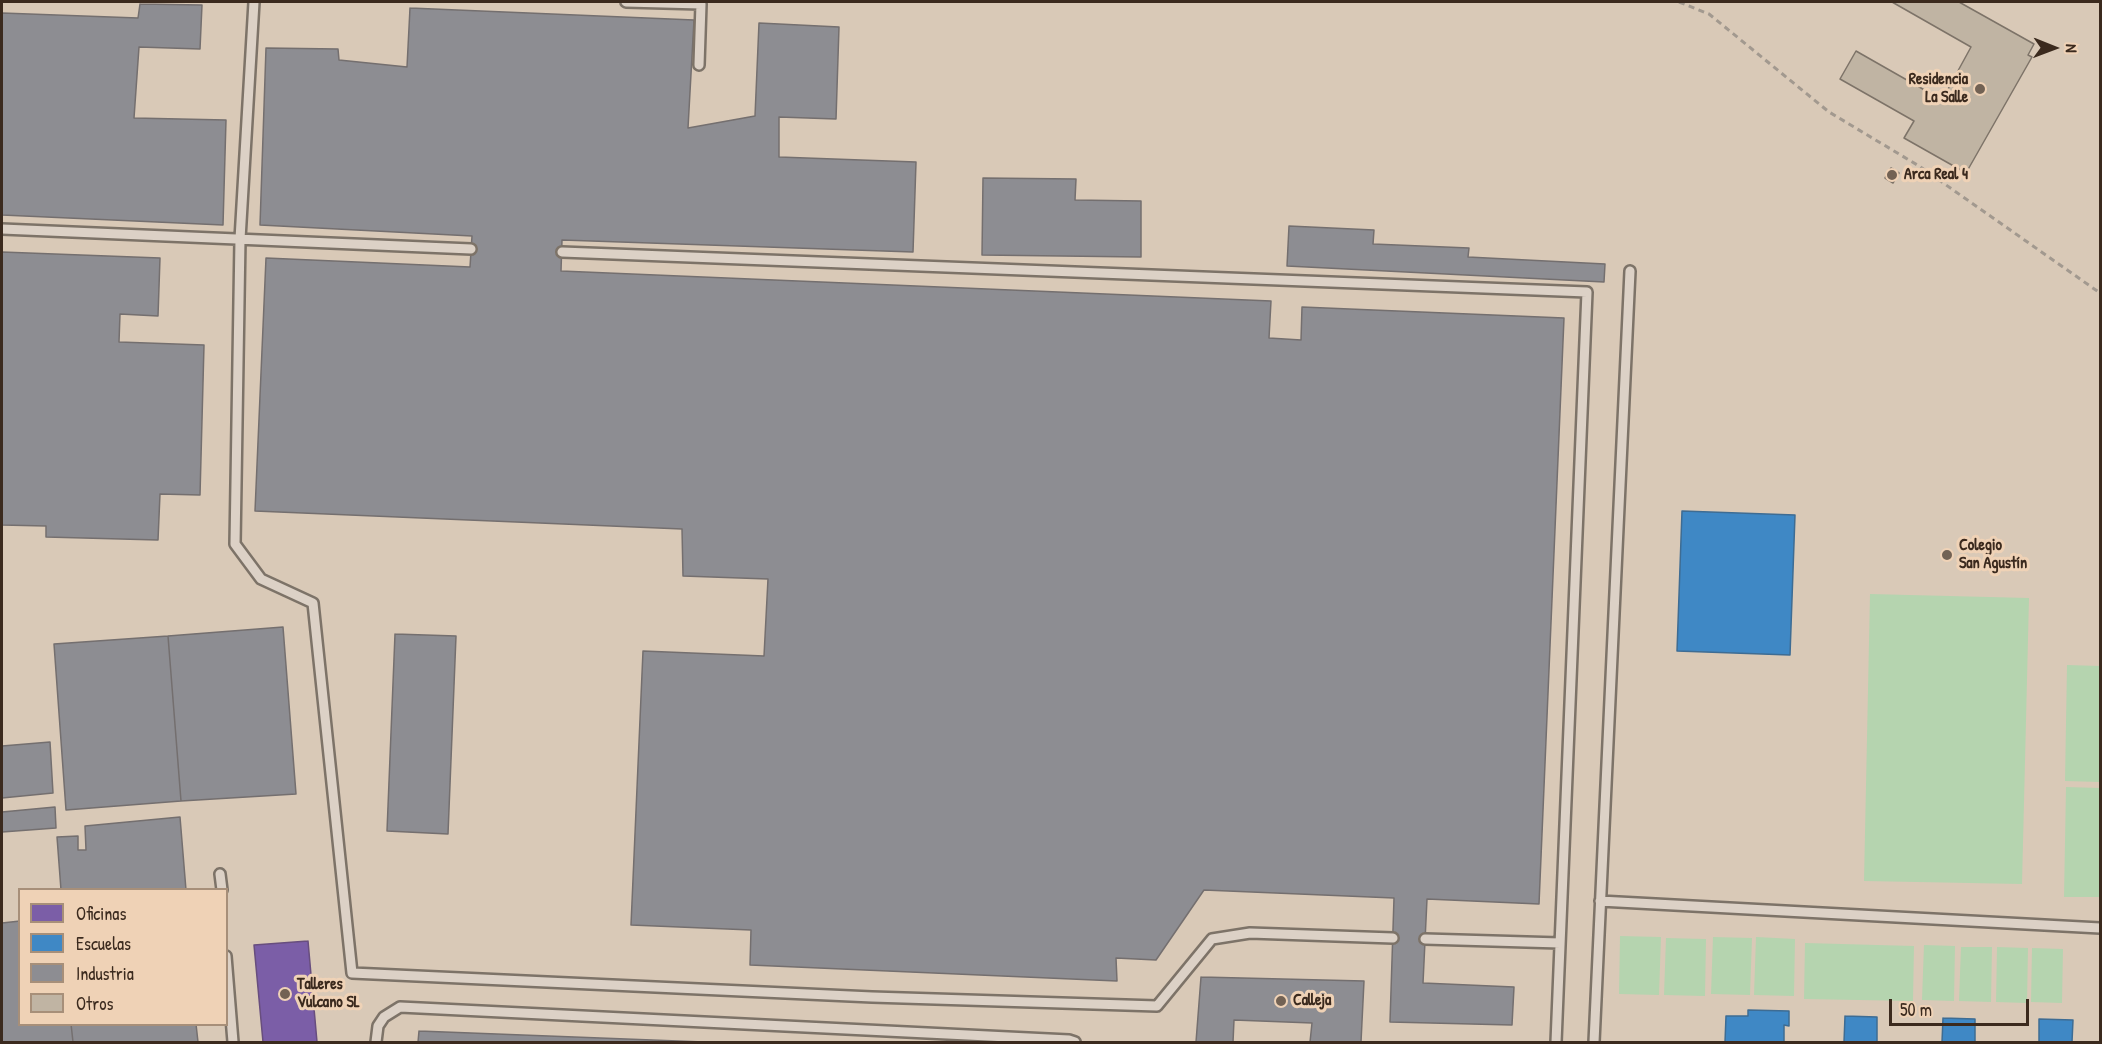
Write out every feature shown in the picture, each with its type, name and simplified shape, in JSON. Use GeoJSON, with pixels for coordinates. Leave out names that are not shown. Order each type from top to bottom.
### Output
{"type":"FeatureCollection","features":[{"type":"Feature","properties":{"kind":"lane"},"geometry":{"type":"LineString","coordinates":[[254,2],[240,240],[234,544],[261,579],[314,603],[352,973],[860,996],[1157,1006],[1212,939],[1250,933],[1393,938]]}},
{"type":"Feature","properties":{"kind":"lane"},"geometry":{"type":"LineString","coordinates":[[626,2],[701,4],[699,65]]}},
{"type":"Feature","properties":{"kind":"lane"},"geometry":{"type":"LineString","coordinates":[[2,229],[471,249]]}},
{"type":"Feature","properties":{"kind":"lane"},"geometry":{"type":"LineString","coordinates":[[562,252],[1587,292],[1556,1042]]}},
{"type":"Feature","properties":{"kind":"lane"},"geometry":{"type":"LineString","coordinates":[[1594,1042],[1630,271]]}},
{"type":"Feature","properties":{"kind":"lane"},"geometry":{"type":"LineString","coordinates":[[220,874],[222,888]]}},
{"type":"Feature","properties":{"kind":"lane"},"geometry":{"type":"LineString","coordinates":[[1600,901],[2100,928]]}},
{"type":"Feature","properties":{"kind":"lane"},"geometry":{"type":"LineString","coordinates":[[1425,939],[1560,943]]}},
{"type":"Feature","properties":{"kind":"lane"},"geometry":{"type":"LineString","coordinates":[[228,981],[233,1042]]}},
{"type":"Feature","properties":{"kind":"lane"},"geometry":{"type":"LineString","coordinates":[[376,1042],[378,1026],[384,1017],[400,1007],[1075,1042]]}},
{"type":"Feature","properties":{"kind":"path"},"geometry":{"type":"LineString","coordinates":[[1679,2],[1709,14],[1829,112],[1919,166],[2100,293]]}},
{"type":"Feature","properties":{"kind":"green space"},"geometry":{"type":"Polygon","coordinates":[[[1870,594],[2029,598],[2022,884],[1864,881],[1870,594]]]}},
{"type":"Feature","properties":{"kind":"green space"},"geometry":{"type":"Polygon","coordinates":[[[2067,665],[2100,666],[2100,782],[2065,781],[2067,665]]]}},
{"type":"Feature","properties":{"kind":"green space"},"geometry":{"type":"Polygon","coordinates":[[[2066,787],[2100,788],[2100,897],[2064,897],[2066,787]]]}},
{"type":"Feature","properties":{"kind":"green space"},"geometry":{"type":"Polygon","coordinates":[[[1620,936],[1661,937],[1659,995],[1619,994],[1620,936]]]}},
{"type":"Feature","properties":{"kind":"green space"},"geometry":{"type":"Polygon","coordinates":[[[1713,937],[1752,938],[1750,995],[1711,994],[1713,937]]]}},
{"type":"Feature","properties":{"kind":"green space"},"geometry":{"type":"Polygon","coordinates":[[[1756,937],[1795,939],[1794,996],[1754,995],[1756,937]]]}},
{"type":"Feature","properties":{"kind":"green space"},"geometry":{"type":"Polygon","coordinates":[[[1666,938],[1706,939],[1705,996],[1664,995],[1666,938]]]}},
{"type":"Feature","properties":{"kind":"green space"},"geometry":{"type":"Polygon","coordinates":[[[1805,943],[1914,946],[1913,1001],[1804,999],[1805,943]]]}},
{"type":"Feature","properties":{"kind":"green space"},"geometry":{"type":"Polygon","coordinates":[[[1924,945],[1955,946],[1954,1001],[1922,1000],[1924,945]]]}},
{"type":"Feature","properties":{"kind":"green space"},"geometry":{"type":"Polygon","coordinates":[[[1961,947],[1992,947],[1991,1002],[1959,1001],[1961,947]]]}},
{"type":"Feature","properties":{"kind":"green space"},"geometry":{"type":"Polygon","coordinates":[[[1997,947],[2028,948],[2027,1003],[1996,1002],[1997,947]]]}},
{"type":"Feature","properties":{"kind":"green space"},"geometry":{"type":"Polygon","coordinates":[[[2032,948],[2063,949],[2062,1003],[2031,1002],[2032,948]]]}},
{"type":"Feature","properties":{"kind":"building: Oficinas","name":"Talleres Vulcano SL"},"geometry":{"type":"Polygon","coordinates":[[[308,941],[317,1042],[263,1042],[254,945],[308,941]]]}},
{"type":"Feature","properties":{"kind":"building: Escuelas"},"geometry":{"type":"Polygon","coordinates":[[[1682,511],[1795,515],[1790,655],[1677,651],[1682,511]]]}},
{"type":"Feature","properties":{"kind":"building: Escuelas"},"geometry":{"type":"Polygon","coordinates":[[[1748,1010],[1789,1011],[1789,1026],[1784,1025],[1784,1042],[1725,1042],[1726,1016],[1748,1016],[1748,1010]]]}},
{"type":"Feature","properties":{"kind":"building: Escuelas"},"geometry":{"type":"Polygon","coordinates":[[[1845,1016],[1877,1017],[1877,1042],[1844,1042],[1845,1016]]]}},
{"type":"Feature","properties":{"kind":"building: Escuelas"},"geometry":{"type":"Polygon","coordinates":[[[1943,1018],[1975,1019],[1975,1042],[1942,1042],[1943,1018]]]}},
{"type":"Feature","properties":{"kind":"building: Escuelas"},"geometry":{"type":"Polygon","coordinates":[[[2039,1019],[2073,1020],[2072,1042],[2039,1042],[2039,1019]]]}},
{"type":"Feature","properties":{"kind":"building: Industria"},"geometry":{"type":"Polygon","coordinates":[[[140,4],[202,5],[200,49],[139,47],[134,118],[226,120],[223,225],[2,215],[2,13],[138,18],[140,4]]]}},
{"type":"Feature","properties":{"kind":"building: Industria"},"geometry":{"type":"Polygon","coordinates":[[[410,8],[694,20],[688,128],[755,116],[759,23],[839,27],[836,119],[779,117],[779,157],[916,162],[913,252],[562,240],[561,271],[1271,301],[1269,338],[1301,340],[1302,307],[1564,318],[1539,904],[1427,899],[1423,983],[1514,987],[1512,1025],[1390,1022],[1394,898],[1204,890],[1156,960],[1116,958],[1117,981],[750,965],[751,930],[631,925],[643,651],[764,656],[768,579],[683,576],[682,529],[255,511],[266,258],[470,267],[472,236],[260,225],[266,48],[338,49],[339,60],[407,67],[410,8]]]}},
{"type":"Feature","properties":{"kind":"building: Industria"},"geometry":{"type":"Polygon","coordinates":[[[983,178],[1076,179],[1075,200],[1141,201],[1141,257],[982,255],[983,178]]]}},
{"type":"Feature","properties":{"kind":"building: Industria"},"geometry":{"type":"Polygon","coordinates":[[[1289,226],[1374,230],[1373,244],[1469,248],[1468,257],[1605,264],[1604,282],[1287,266],[1289,226]]]}},
{"type":"Feature","properties":{"kind":"building: Industria"},"geometry":{"type":"Polygon","coordinates":[[[2,252],[160,258],[158,316],[120,314],[119,342],[204,345],[200,495],[160,494],[158,540],[46,537],[46,526],[2,525],[2,252]]]}},
{"type":"Feature","properties":{"kind":"building: Industria"},"geometry":{"type":"Polygon","coordinates":[[[283,627],[296,794],[181,801],[168,636],[283,627]]]}},
{"type":"Feature","properties":{"kind":"building: Industria"},"geometry":{"type":"Polygon","coordinates":[[[395,634],[456,636],[448,834],[387,831],[395,634]]]}},
{"type":"Feature","properties":{"kind":"building: Industria"},"geometry":{"type":"Polygon","coordinates":[[[168,636],[181,801],[66,810],[54,644],[168,636]]]}},
{"type":"Feature","properties":{"kind":"building: Industria"},"geometry":{"type":"Polygon","coordinates":[[[50,742],[53,793],[2,798],[2,746],[50,742]]]}},
{"type":"Feature","properties":{"kind":"building: Industria"},"geometry":{"type":"Polygon","coordinates":[[[55,807],[56,828],[2,832],[2,812],[55,807]]]}},
{"type":"Feature","properties":{"kind":"building: Industria"},"geometry":{"type":"Polygon","coordinates":[[[180,817],[186,888],[61,888],[57,837],[78,836],[78,850],[86,850],[85,826],[180,817]]]}},
{"type":"Feature","properties":{"kind":"building: Industria"},"geometry":{"type":"Polygon","coordinates":[[[18,921],[18,1026],[71,1026],[73,1042],[2,1042],[2,923],[18,921]]]}},
{"type":"Feature","properties":{"kind":"building: Industria","name":"Calleja"},"geometry":{"type":"Polygon","coordinates":[[[1201,977],[1364,981],[1361,1042],[1310,1042],[1312,1023],[1234,1020],[1233,1042],[1196,1042],[1201,977]]]}},
{"type":"Feature","properties":{"kind":"building: Industria"},"geometry":{"type":"Polygon","coordinates":[[[71,1026],[196,1026],[198,1042],[73,1042],[71,1026]]]}},
{"type":"Feature","properties":{"kind":"building: Industria"},"geometry":{"type":"Polygon","coordinates":[[[419,1031],[704,1042],[418,1042],[419,1031]]]}},
{"type":"Feature","properties":{"kind":"building: Otros","name":"Residencia La Salle"},"geometry":{"type":"Polygon","coordinates":[[[1892,2],[1959,2],[2034,44],[2028,55],[2032,57],[1966,173],[1904,138],[1914,121],[1840,79],[1856,51],[1942,100],[1971,47],[1892,2]]]}},
{"type":"Feature","properties":{"kind":"building: Otros","name":"Arca Real 4"},"geometry":{"type":"Polygon","coordinates":[[[1891,168],[1899,173],[1893,183],[1885,178],[1891,168]]]}},
{"type":"Feature","properties":{"kind":"place","name":"Residencia La Salle"},"geometry":{"type":"Point","coordinates":[1980,89]}},
{"type":"Feature","properties":{"kind":"place","name":"Arca Real 4"},"geometry":{"type":"Point","coordinates":[1892,175]}},
{"type":"Feature","properties":{"kind":"place","name":"Colegio San Agustín"},"geometry":{"type":"Point","coordinates":[1947,555]}},
{"type":"Feature","properties":{"kind":"place","name":"Talleres Vulcano SL"},"geometry":{"type":"Point","coordinates":[285,994]}},
{"type":"Feature","properties":{"kind":"place","name":"Calleja"},"geometry":{"type":"Point","coordinates":[1281,1001]}}]}
